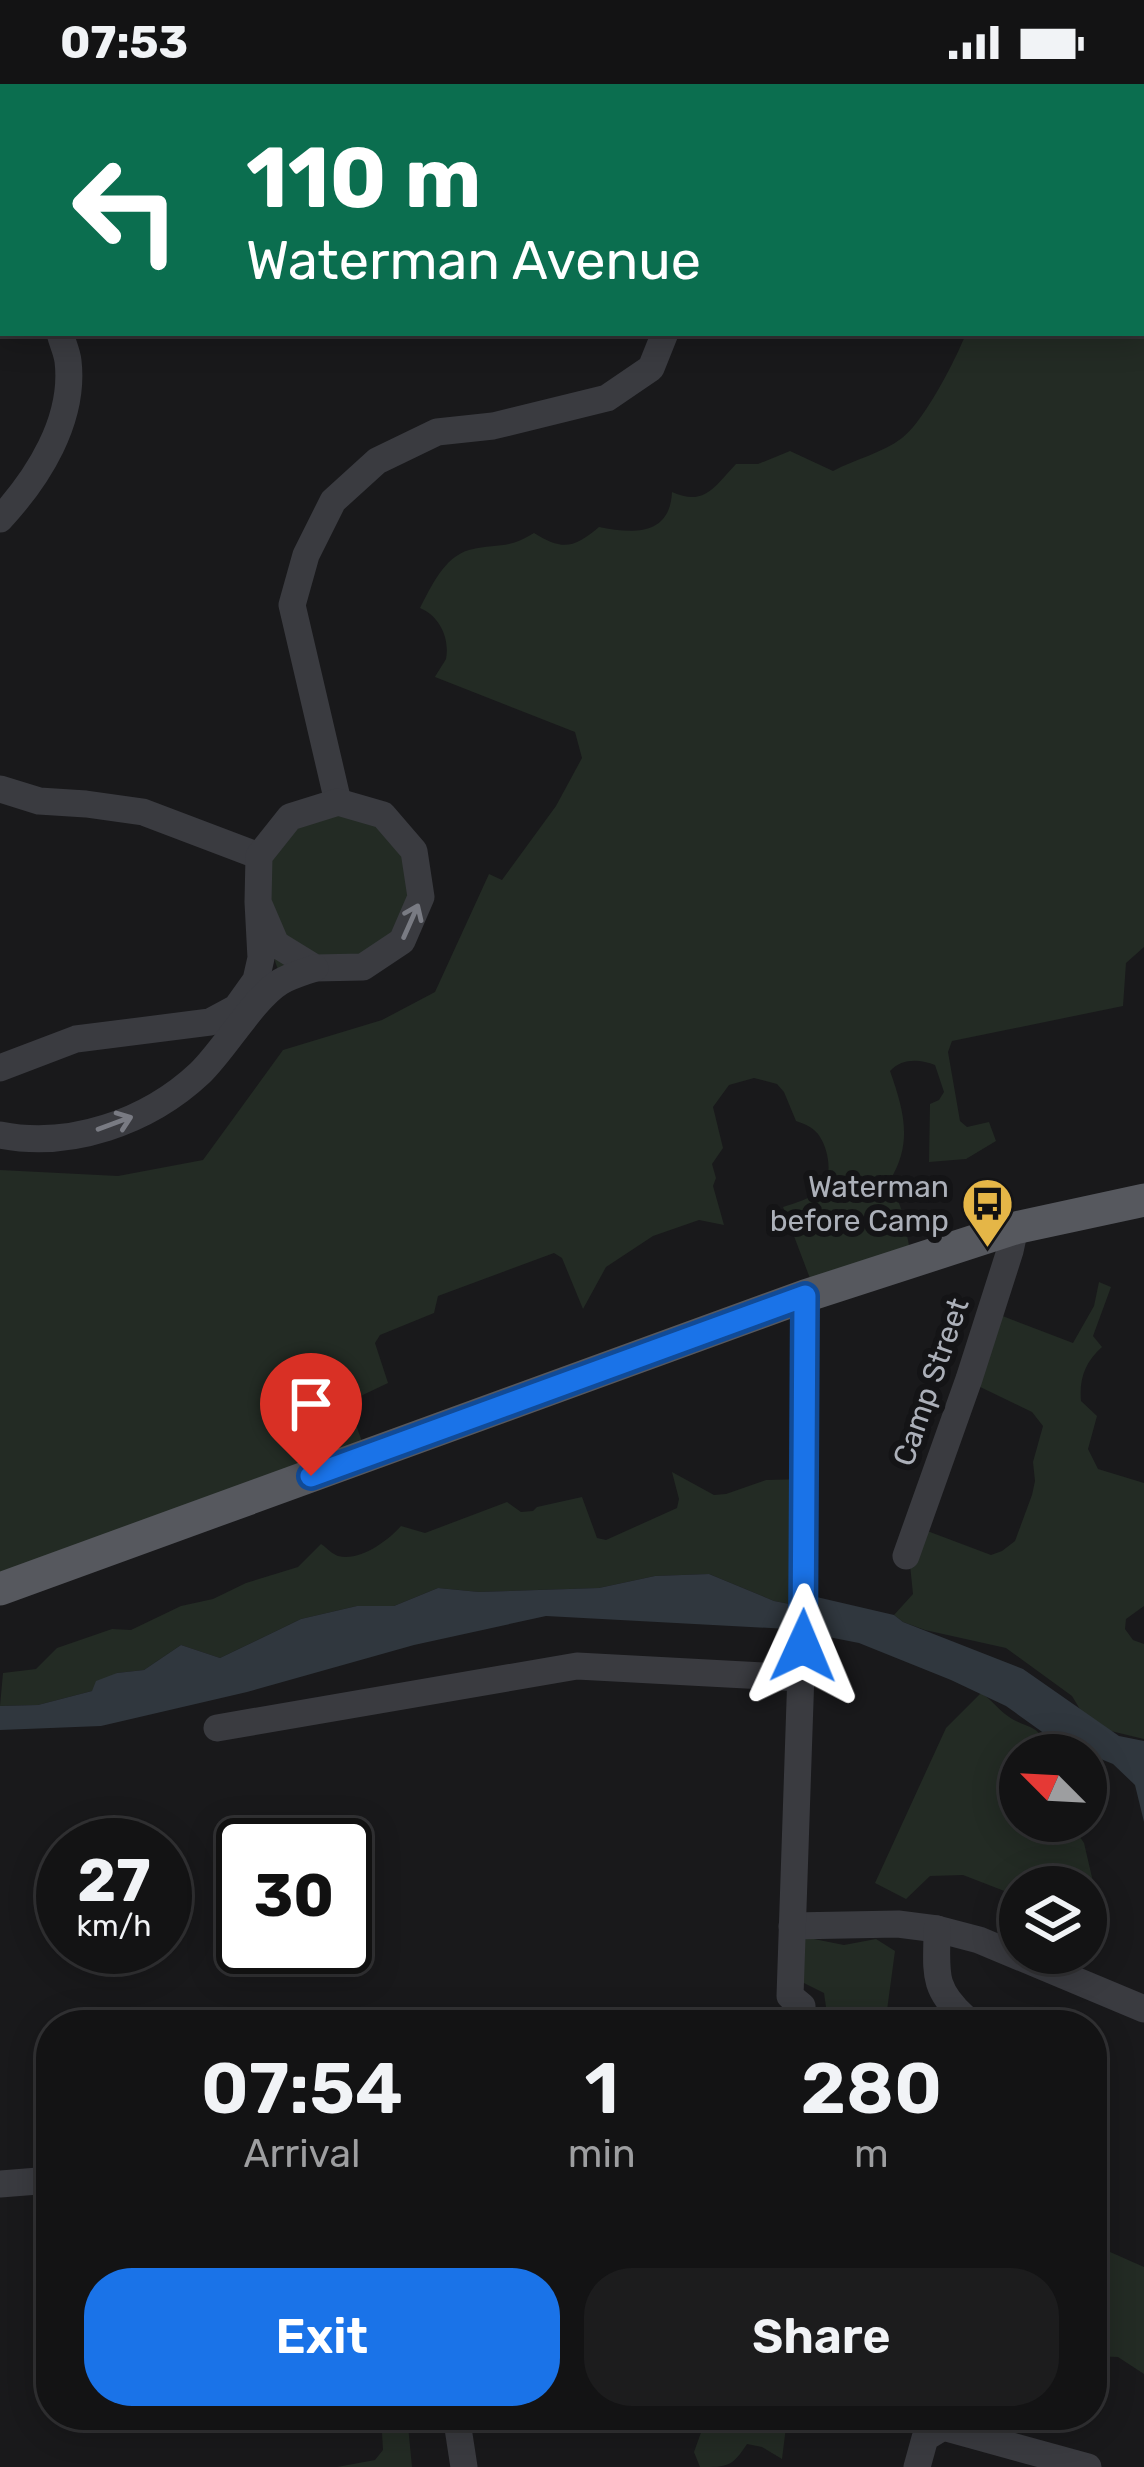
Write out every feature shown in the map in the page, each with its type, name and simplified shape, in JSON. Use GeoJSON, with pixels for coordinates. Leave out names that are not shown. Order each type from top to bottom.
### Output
{"type":"FeatureCollection","features":[{"type":"Feature","properties":{"kind":"main road"},"geometry":{"type":"LineString","coordinates":[[0,1588],[805,1296],[1015,1228],[1144,1201]]}},
{"type":"Feature","properties":{"kind":"street"},"geometry":{"type":"LineString","coordinates":[[0,519],[24,493],[51,446],[66,406],[68,361],[61,336]]}},
{"type":"Feature","properties":{"kind":"street"},"geometry":{"type":"LineString","coordinates":[[338,802],[292,604],[306,555],[333,501],[377,461],[437,432],[493,426],[607,398],[651,368],[664,336]]}},
{"type":"Feature","properties":{"kind":"street"},"geometry":{"type":"LineString","coordinates":[[0,789],[39,801],[143,812],[260,856]]}},
{"type":"Feature","properties":{"kind":"street"},"geometry":{"type":"LineString","coordinates":[[0,1068],[76,1039],[210,1022],[236,1008],[256,980],[261,958],[260,856],[290,817],[338,802],[383,815],[414,850],[421,898],[402,941],[362,967],[315,968],[281,982],[199,1074],[157,1106],[78,1135],[0,1135]]}},
{"type":"Feature","properties":{"kind":"street"},"geometry":{"type":"LineString","coordinates":[[258,902],[276,944],[315,968]]}},
{"type":"Feature","properties":{"kind":"street","name":"Camp Street"},"geometry":{"type":"LineString","coordinates":[[906,1556],[969,1379],[1015,1228]]}},
{"type":"Feature","properties":{"kind":"street"},"geometry":{"type":"LineString","coordinates":[[802,2010],[790,1996],[801,1678],[805,1296]]}},
{"type":"Feature","properties":{"kind":"street"},"geometry":{"type":"LineString","coordinates":[[217,1728],[577,1666],[801,1678]]}},
{"type":"Feature","properties":{"kind":"street"},"geometry":{"type":"LineString","coordinates":[[792,1925],[898,1924],[937,1929],[980,1940],[1144,2009]]}},
{"type":"Feature","properties":{"kind":"street"},"geometry":{"type":"LineString","coordinates":[[937,1929],[937,1977],[944,1999],[956,2010]]}},
{"type":"Feature","properties":{"kind":"street"},"geometry":{"type":"LineString","coordinates":[[0,2184],[36,2181]]}},
{"type":"Feature","properties":{"kind":"street"},"geometry":{"type":"LineString","coordinates":[[458,2430],[464,2467]]}},
{"type":"Feature","properties":{"kind":"street"},"geometry":{"type":"LineString","coordinates":[[916,2467],[925,2438],[938,2430]]}},
{"type":"Feature","properties":{"kind":"street"},"geometry":{"type":"LineString","coordinates":[[954,2430],[1088,2467]]}},
{"type":"Feature","properties":{"kind":"shaded area"},"geometry":{"type":"Polygon","coordinates":[[[965,336],[1144,336],[1144,947],[1126,963],[1123,1006],[952,1041],[948,1052],[960,1121],[967,1127],[989,1122],[996,1141],[966,1159],[929,1162],[930,1104],[944,1092],[935,1065],[911,1061],[890,1071],[904,1140],[890,1180],[910,1250],[814,1289],[783,1207],[824,1186],[828,1157],[823,1143],[813,1129],[796,1121],[777,1084],[754,1078],[729,1085],[713,1107],[723,1148],[712,1164],[713,1186],[724,1225],[699,1220],[653,1236],[606,1267],[583,1309],[562,1258],[554,1253],[438,1296],[434,1313],[380,1335],[375,1343],[388,1383],[348,1402],[366,1453],[0,1587],[0,1170],[118,1176],[203,1160],[283,1050],[382,1020],[435,992],[489,874],[502,880],[556,806],[582,758],[575,732],[435,677],[446,659],[445,635],[438,622],[420,608],[445,566],[469,550],[509,544],[534,533],[568,545],[599,527],[648,529],[665,517],[672,492],[701,496],[736,464],[758,464],[790,451],[833,471],[902,438],[920,419],[965,336]]]}},
{"type":"Feature","properties":{"kind":"shaded area"},"geometry":{"type":"Polygon","coordinates":[[[318,800],[407,836],[407,938],[282,980],[268,930],[261,843],[318,800]]]}},
{"type":"Feature","properties":{"kind":"shaded area"},"geometry":{"type":"Polygon","coordinates":[[[1099,1282],[1111,1287],[1093,1336],[1102,1347],[1084,1371],[1081,1401],[1097,1416],[1088,1449],[1098,1469],[1144,1483],[1144,1606],[1126,1619],[1125,1629],[1133,1640],[1144,1644],[1144,1739],[1090,1726],[1072,1696],[1006,1648],[925,1630],[894,1615],[913,1594],[909,1555],[922,1529],[991,1555],[1015,1541],[1032,1495],[1033,1462],[1043,1426],[1032,1412],[974,1384],[1000,1315],[1073,1343],[1094,1306],[1099,1282]]]}},
{"type":"Feature","properties":{"kind":"shaded area"},"geometry":{"type":"Polygon","coordinates":[[[672,1472],[714,1495],[766,1480],[807,1479],[811,1569],[818,1570],[805,1607],[774,1601],[709,1574],[655,1576],[599,1588],[479,1592],[438,1588],[394,1606],[357,1606],[301,1619],[220,1658],[181,1645],[144,1670],[117,1673],[92,1691],[38,1705],[0,1706],[3,1673],[36,1669],[57,1648],[112,1629],[131,1630],[181,1606],[298,1567],[321,1544],[338,1556],[355,1556],[381,1544],[401,1526],[425,1533],[507,1502],[521,1512],[582,1497],[597,1538],[606,1540],[677,1508],[672,1472]]]}},
{"type":"Feature","properties":{"kind":"shaded area"},"geometry":{"type":"Polygon","coordinates":[[[709,1574],[774,1601],[805,1607],[808,1595],[894,1615],[1023,1669],[1119,1736],[1144,1741],[1144,1822],[1135,1785],[1107,1762],[1107,1734],[1045,1734],[1006,1706],[951,1680],[859,1643],[788,1629],[546,1616],[101,1726],[0,1730],[0,1706],[38,1705],[92,1691],[96,1681],[144,1670],[181,1645],[220,1658],[301,1619],[357,1606],[394,1606],[438,1588],[479,1592],[599,1588],[655,1576],[709,1574]]]}},
{"type":"Feature","properties":{"kind":"shaded area"},"geometry":{"type":"Polygon","coordinates":[[[981,1693],[1037,1731],[1040,1734],[999,1734],[999,1842],[1083,1842],[1089,1866],[999,1866],[999,1889],[963,1875],[930,1876],[906,1899],[875,1883],[946,1728],[981,1693]]]}},
{"type":"Feature","properties":{"kind":"shaded area"},"geometry":{"type":"Polygon","coordinates":[[[799,1936],[844,1945],[876,1939],[895,1951],[887,2010],[828,2010],[824,1993],[786,1974],[799,1936]]]}},
{"type":"Feature","properties":{"kind":"shaded area"},"geometry":{"type":"Polygon","coordinates":[[[1107,2251],[1144,2267],[1144,2374],[1118,2357],[1107,2357],[1107,2251]]]}},
{"type":"Feature","properties":{"kind":"shaded area"},"geometry":{"type":"Polygon","coordinates":[[[382,2430],[408,2430],[412,2467],[337,2467],[375,2460],[383,2450],[382,2430]]]}},
{"type":"Feature","properties":{"kind":"shaded area"},"geometry":{"type":"Polygon","coordinates":[[[702,2430],[786,2430],[782,2459],[747,2444],[728,2464],[700,2467],[694,2452],[702,2430]]]}},
{"type":"Feature","properties":{"kind":"place","name":"Waterman before Camp"},"geometry":{"type":"Point","coordinates":[988,1250]}},
{"type":"Feature","properties":{"kind":"route"},"geometry":{"type":"LineString","coordinates":[[311,1476],[805,1296],[803,1646]]}}]}
